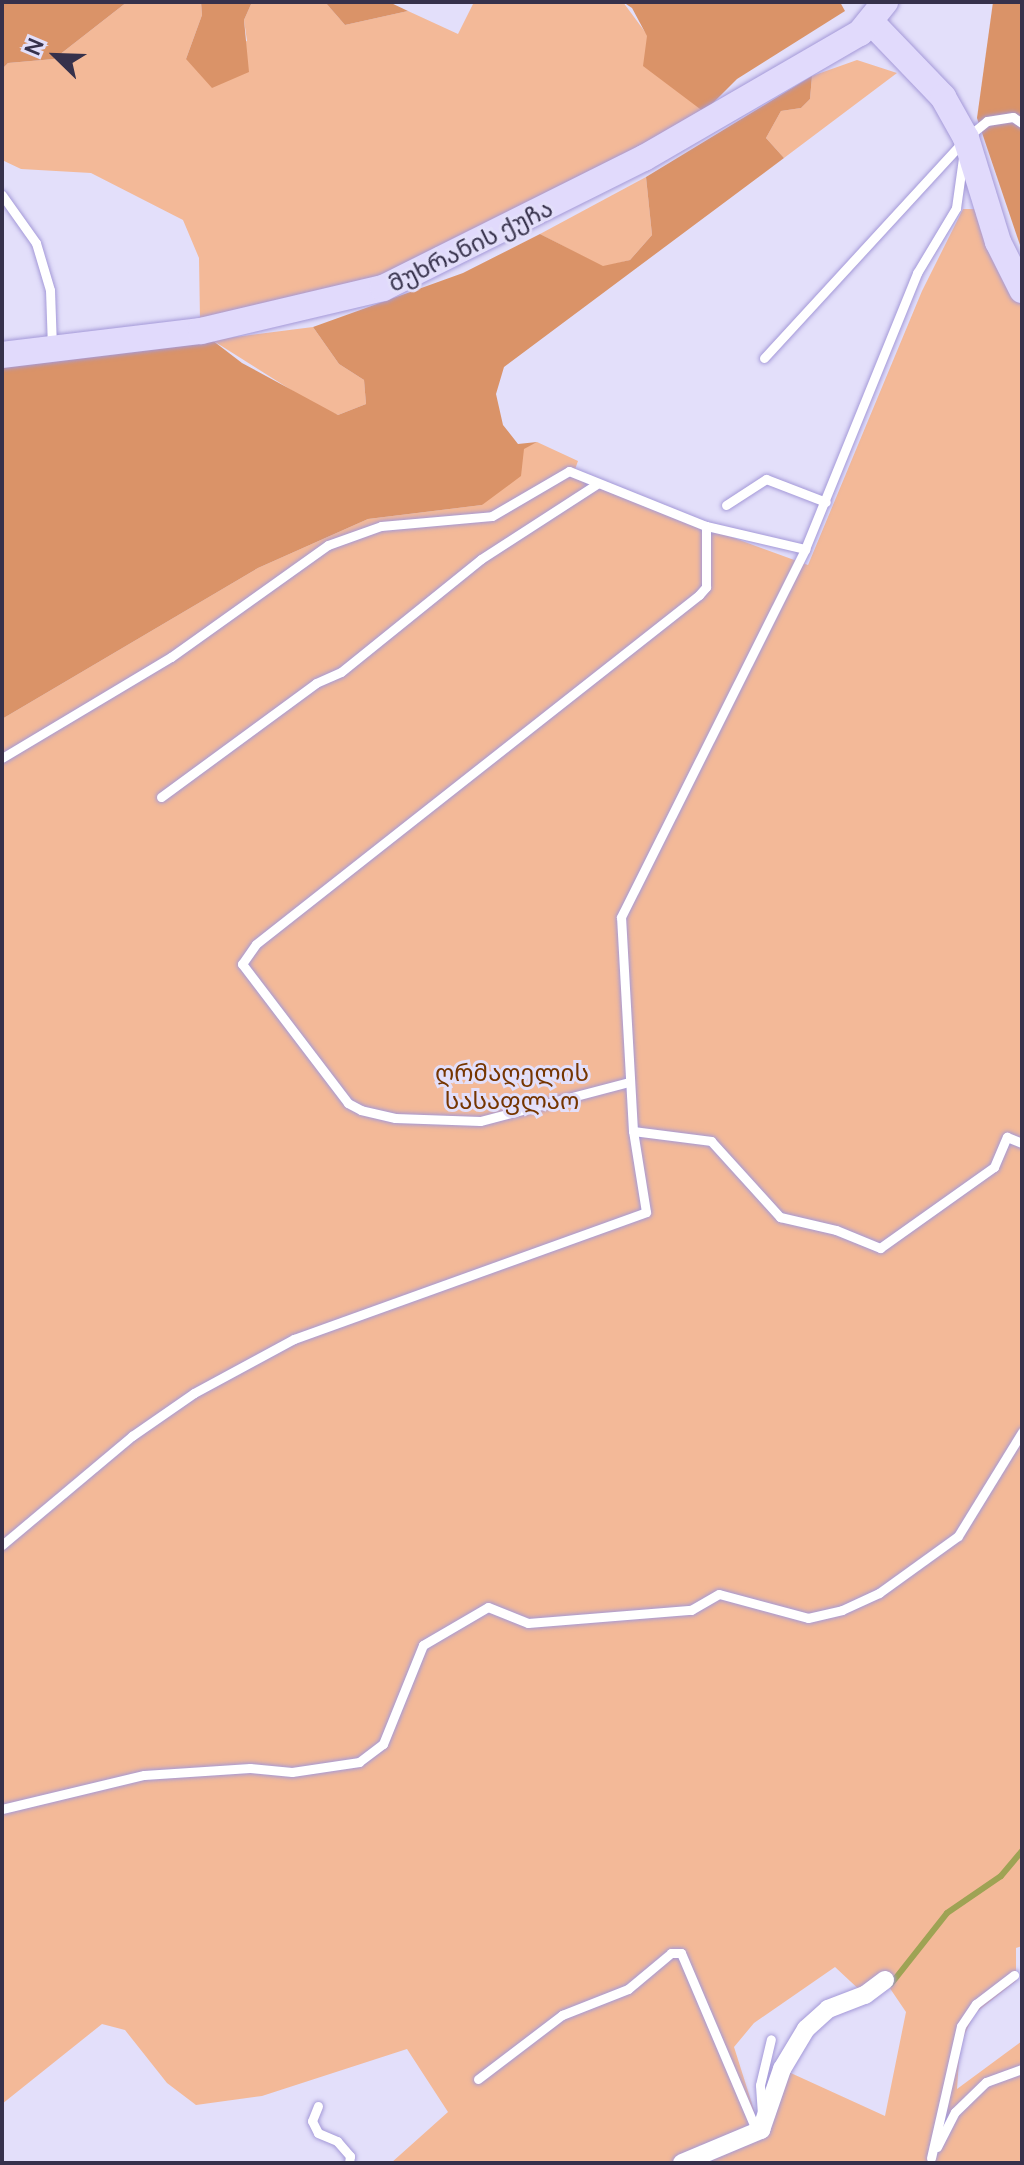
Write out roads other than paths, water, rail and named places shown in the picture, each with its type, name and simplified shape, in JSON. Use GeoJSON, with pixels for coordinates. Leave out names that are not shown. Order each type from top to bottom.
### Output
{"type":"FeatureCollection","features":[{"type":"Feature","properties":{"kind":"street"},"geometry":{"type":"LineString","coordinates":[[879,12],[943,97],[966,138],[998,242],[1022,290]]}},
{"type":"Feature","properties":{"kind":"street","name":"მუხრანის ქუჩა"},"geometry":{"type":"LineString","coordinates":[[2,355],[201,331],[383,288],[644,158],[879,12]]}},
{"type":"Feature","properties":{"kind":"street"},"geometry":{"type":"LineString","coordinates":[[682,2163],[760,2129],[782,2069],[806,2029],[828,2009],[865,1995],[885,1980]]}},
{"type":"Feature","properties":{"kind":"lane"},"geometry":{"type":"LineString","coordinates":[[764,358],[966,138],[987,121],[1013,117],[1022,123]]}},
{"type":"Feature","properties":{"kind":"lane"},"geometry":{"type":"LineString","coordinates":[[2,1545],[132,1436],[194,1393],[294,1339],[646,1212],[633,1131],[621,917],[826,502],[917,273],[956,208],[966,138]]}},
{"type":"Feature","properties":{"kind":"lane"},"geometry":{"type":"LineString","coordinates":[[2,195],[36,243],[50,290],[52,349]]}},
{"type":"Feature","properties":{"kind":"lane"},"geometry":{"type":"LineString","coordinates":[[2,758],[171,657],[328,545],[381,526],[492,516],[569,471],[706,526],[805,549]]}},
{"type":"Feature","properties":{"kind":"lane"},"geometry":{"type":"LineString","coordinates":[[726,505],[766,479],[826,502]]}},
{"type":"Feature","properties":{"kind":"lane"},"geometry":{"type":"LineString","coordinates":[[161,797],[316,683],[341,672],[481,559],[597,484]]}},
{"type":"Feature","properties":{"kind":"lane"},"geometry":{"type":"LineString","coordinates":[[629,1082],[480,1121],[395,1118],[361,1110],[348,1103],[242,964],[256,944],[699,595],[706,587],[706,526]]}},
{"type":"Feature","properties":{"kind":"lane"},"geometry":{"type":"LineString","coordinates":[[633,1131],[711,1141],[780,1217],[836,1230],[880,1248],[994,1167],[1007,1137],[1022,1143]]}},
{"type":"Feature","properties":{"kind":"lane"},"geometry":{"type":"LineString","coordinates":[[2,1809],[88,1785],[144,1775],[250,1768],[292,1772],[359,1762],[383,1744],[423,1645],[488,1607],[528,1623],[691,1610],[719,1594],[808,1618],[842,1610],[879,1593],[958,1536],[1022,1432]]}},
{"type":"Feature","properties":{"kind":"lane"},"geometry":{"type":"LineString","coordinates":[[478,2079],[562,2015],[628,1989],[671,1953],[681,1953],[760,2129]]}},
{"type":"Feature","properties":{"kind":"lane"},"geometry":{"type":"LineString","coordinates":[[930,2161],[961,2026],[976,2004],[1014,1975]]}},
{"type":"Feature","properties":{"kind":"lane"},"geometry":{"type":"LineString","coordinates":[[760,2129],[760,2085],[771,2039]]}},
{"type":"Feature","properties":{"kind":"lane"},"geometry":{"type":"LineString","coordinates":[[930,2161],[955,2112],[986,2082],[1022,2069]]}},
{"type":"Feature","properties":{"kind":"lane"},"geometry":{"type":"LineString","coordinates":[[318,2106],[312,2121],[318,2133],[337,2141],[350,2156],[349,2163]]}},
{"type":"Feature","properties":{"kind":"waterway"},"geometry":{"type":"LineString","coordinates":[[891,1984],[947,1913],[1001,1876],[1022,1851]]}},
{"type":"Feature","properties":{"kind":"park label","name":"ღრმაღელის სასაფლაო"},"geometry":{"type":"Point","coordinates":[512,1086]}}]}
